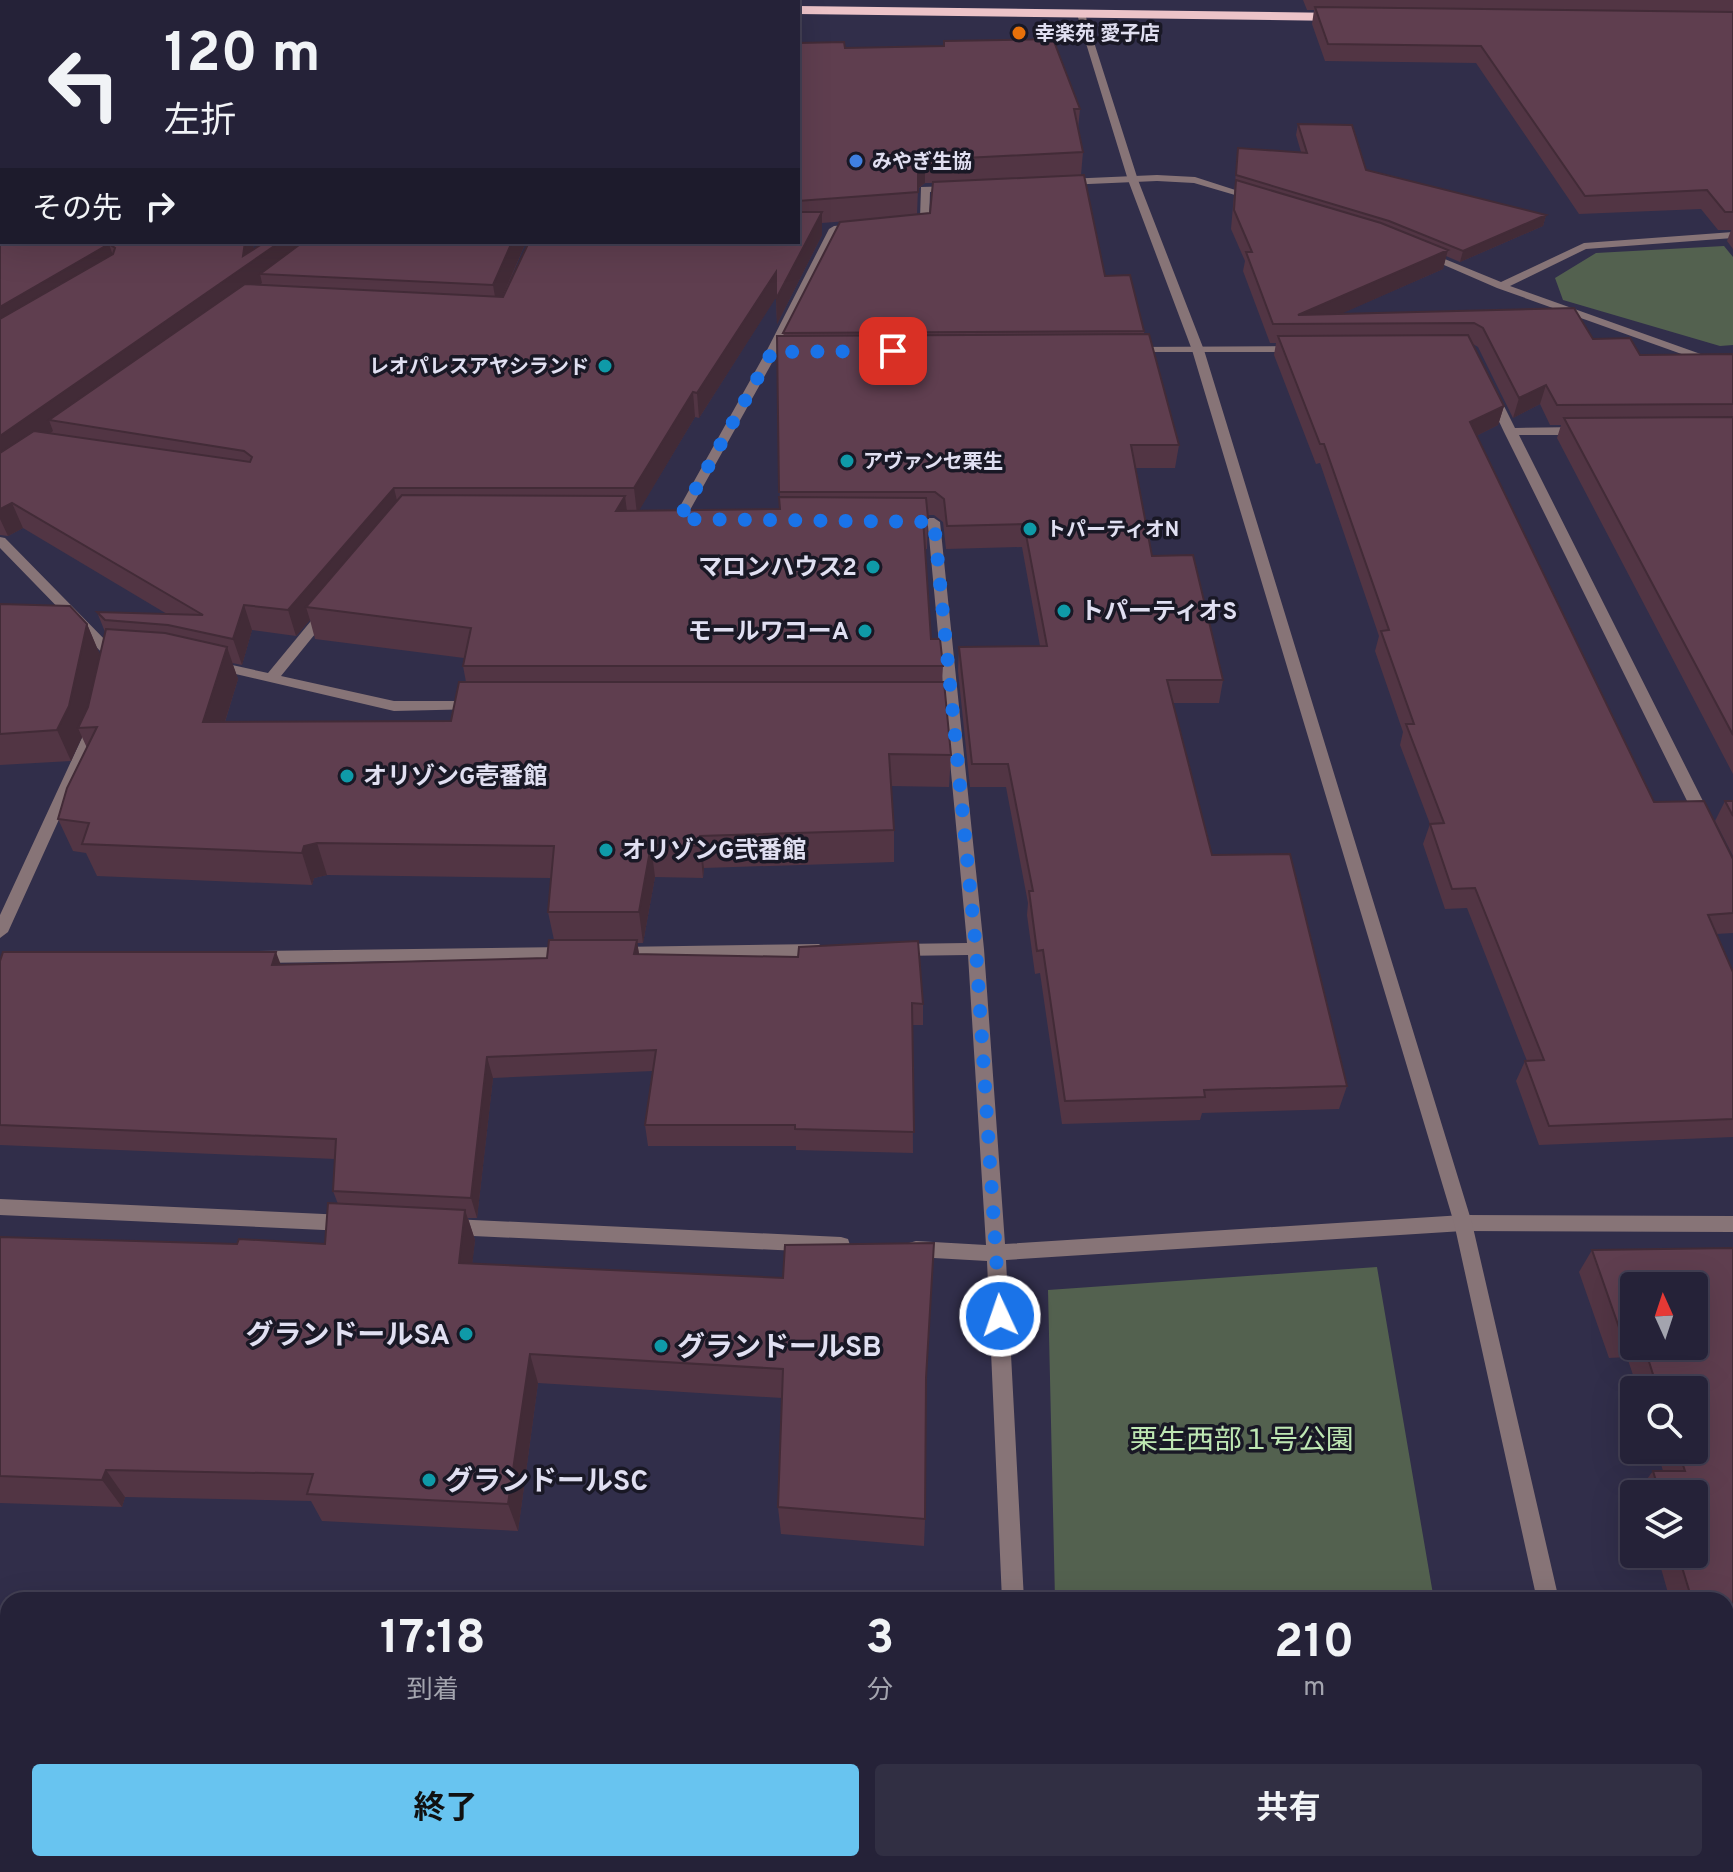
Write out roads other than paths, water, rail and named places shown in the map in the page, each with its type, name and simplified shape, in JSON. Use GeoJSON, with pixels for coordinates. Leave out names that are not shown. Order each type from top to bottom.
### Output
{"type":"FeatureCollection","features":[{"type":"Feature","properties":{"kind":"highway"},"geometry":{"type":"LineString","coordinates":[[800,10],[1351,17]]}},
{"type":"Feature","properties":{"kind":"street"},"geometry":{"type":"LineString","coordinates":[[1081,14],[1133,180],[1198,350],[1463,1223],[1546,1592]]}},
{"type":"Feature","properties":{"kind":"street"},"geometry":{"type":"LineString","coordinates":[[1052,183],[1195,180],[1267,202]]}},
{"type":"Feature","properties":{"kind":"street"},"geometry":{"type":"LineString","coordinates":[[894,224],[925,221],[925,189],[957,188]]}},
{"type":"Feature","properties":{"kind":"street"},"geometry":{"type":"LineString","coordinates":[[679,519],[772,352],[828,229],[864,227]]}},
{"type":"Feature","properties":{"kind":"street"},"geometry":{"type":"LineString","coordinates":[[1501,286],[1584,246],[1733,235]]}},
{"type":"Feature","properties":{"kind":"street"},"geometry":{"type":"LineString","coordinates":[[1409,248],[1501,286],[1708,360],[1733,359]]}},
{"type":"Feature","properties":{"kind":"street"},"geometry":{"type":"LineString","coordinates":[[1116,350],[1315,349]]}},
{"type":"Feature","properties":{"kind":"street"},"geometry":{"type":"LineString","coordinates":[[772,352],[788,352]]}},
{"type":"Feature","properties":{"kind":"street"},"geometry":{"type":"LineString","coordinates":[[1490,390],[1712,836]]}},
{"type":"Feature","properties":{"kind":"street"},"geometry":{"type":"LineString","coordinates":[[1510,432],[1590,431]]}},
{"type":"Feature","properties":{"kind":"street"},"geometry":{"type":"LineString","coordinates":[[664,519],[695,519]]}},
{"type":"Feature","properties":{"kind":"street"},"geometry":{"type":"LineString","coordinates":[[886,522],[934,522],[944,706],[976,949],[996,1253],[1013,1592]]}},
{"type":"Feature","properties":{"kind":"street"},"geometry":{"type":"LineString","coordinates":[[0,541],[108,660],[137,655]]}},
{"type":"Feature","properties":{"kind":"street"},"geometry":{"type":"LineString","coordinates":[[273,676],[333,604]]}},
{"type":"Feature","properties":{"kind":"street"},"geometry":{"type":"LineString","coordinates":[[205,663],[273,676],[394,706],[489,706]]}},
{"type":"Feature","properties":{"kind":"street"},"geometry":{"type":"LineString","coordinates":[[0,932],[92,738],[98,710]]}},
{"type":"Feature","properties":{"kind":"street"},"geometry":{"type":"LineString","coordinates":[[882,950],[976,949]]}},
{"type":"Feature","properties":{"kind":"street"},"geometry":{"type":"LineString","coordinates":[[236,957],[834,950]]}},
{"type":"Feature","properties":{"kind":"street"},"geometry":{"type":"LineString","coordinates":[[0,1207],[364,1223]]}},
{"type":"Feature","properties":{"kind":"street"},"geometry":{"type":"LineString","coordinates":[[902,1248],[996,1253],[1463,1223],[1733,1224]]}},
{"type":"Feature","properties":{"kind":"street"},"geometry":{"type":"LineString","coordinates":[[427,1226],[854,1246]]}},
{"type":"Feature","properties":{"kind":"place","name":"幸楽苑 愛子店"},"geometry":{"type":"Point","coordinates":[1019,33]}},
{"type":"Feature","properties":{"kind":"place","name":"みやぎ生協"},"geometry":{"type":"Point","coordinates":[856,161]}},
{"type":"Feature","properties":{"kind":"place","name":"レオパレスアヤシランド"},"geometry":{"type":"Point","coordinates":[605,366]}},
{"type":"Feature","properties":{"kind":"place","name":"アヴァンセ栗生"},"geometry":{"type":"Point","coordinates":[847,461]}},
{"type":"Feature","properties":{"kind":"place","name":"トパーティオN"},"geometry":{"type":"Point","coordinates":[1030,529]}},
{"type":"Feature","properties":{"kind":"place","name":"マロンハウス2"},"geometry":{"type":"Point","coordinates":[873,567]}},
{"type":"Feature","properties":{"kind":"place","name":"トパーティオS"},"geometry":{"type":"Point","coordinates":[1064,611]}},
{"type":"Feature","properties":{"kind":"place","name":"モールワコーA"},"geometry":{"type":"Point","coordinates":[865,631]}},
{"type":"Feature","properties":{"kind":"place","name":"オリゾンG壱番館"},"geometry":{"type":"Point","coordinates":[347,776]}},
{"type":"Feature","properties":{"kind":"place","name":"オリゾンG弐番館"},"geometry":{"type":"Point","coordinates":[606,850]}},
{"type":"Feature","properties":{"kind":"place","name":"グランドールSA"},"geometry":{"type":"Point","coordinates":[466,1334]}},
{"type":"Feature","properties":{"kind":"place","name":"グランドールSB"},"geometry":{"type":"Point","coordinates":[661,1346]}},
{"type":"Feature","properties":{"kind":"place","name":"グランドールSC"},"geometry":{"type":"Point","coordinates":[429,1480]}},
{"type":"Feature","properties":{"kind":"park label","name":"栗生西部１号公園"},"geometry":{"type":"Point","coordinates":[1242,1439]}}]}
